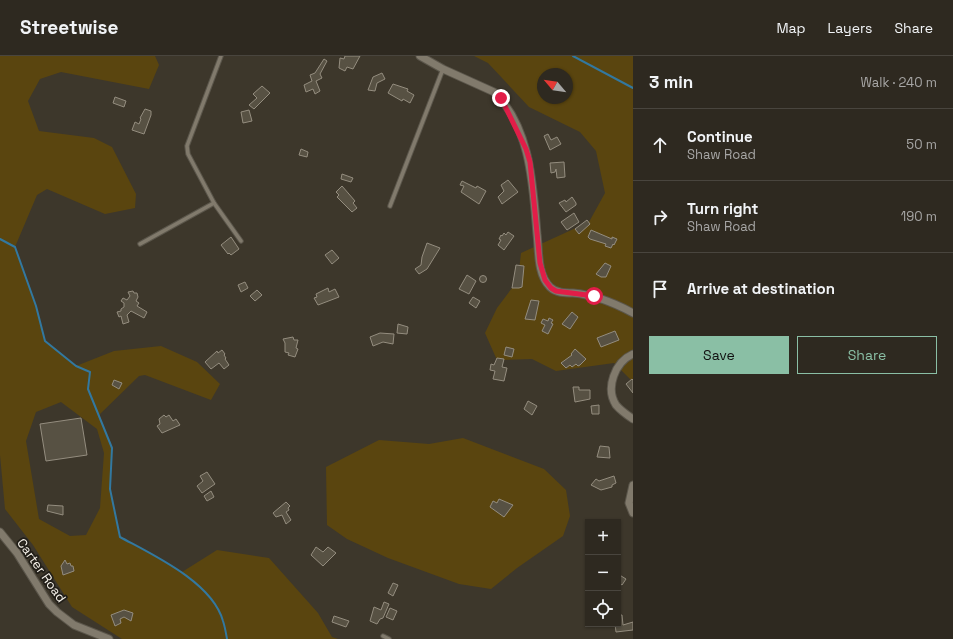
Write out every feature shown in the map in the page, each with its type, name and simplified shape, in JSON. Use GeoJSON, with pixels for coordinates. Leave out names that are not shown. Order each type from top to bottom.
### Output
{"type":"FeatureCollection","features":[{"type":"Feature","properties":{"kind":"street"},"geometry":{"type":"LineString","coordinates":[[420,56],[443,69],[494,92],[501,98],[509,111],[521,134],[530,162],[540,263],[549,286],[556,291],[564,293],[604,299],[633,313]]}},
{"type":"Feature","properties":{"kind":"street"},"geometry":{"type":"LineString","coordinates":[[633,354],[622,361],[616,369],[611,387],[612,396],[616,405],[633,419]]}},
{"type":"Feature","properties":{"kind":"street"},"geometry":{"type":"LineString","coordinates":[[633,485],[630,503],[633,513]]}},
{"type":"Feature","properties":{"kind":"street","name":"Carter Road"},"geometry":{"type":"LineString","coordinates":[[0,532],[16,553],[49,604],[57,612],[74,625],[109,639]]}},
{"type":"Feature","properties":{"kind":"lane"},"geometry":{"type":"LineString","coordinates":[[221,56],[187,146],[188,154],[214,203],[241,241]]}},
{"type":"Feature","properties":{"kind":"lane"},"geometry":{"type":"LineString","coordinates":[[390,206],[443,69]]}},
{"type":"Feature","properties":{"kind":"lane"},"geometry":{"type":"LineString","coordinates":[[140,244],[214,203]]}},
{"type":"Feature","properties":{"kind":"lane"},"geometry":{"type":"LineString","coordinates":[[383,636],[389,639]]}},
{"type":"Feature","properties":{"kind":"shaded area"},"geometry":{"type":"Polygon","coordinates":[[[0,56],[155,56],[159,65],[149,89],[61,72],[40,79],[28,101],[39,131],[94,138],[112,147],[136,194],[135,208],[105,214],[47,189],[37,195],[15,247],[36,306],[45,341],[76,366],[114,351],[161,346],[197,362],[220,384],[211,400],[145,375],[139,376],[99,415],[112,448],[110,489],[120,536],[182,572],[217,550],[269,558],[318,613],[332,637],[338,639],[122,639],[72,607],[33,545],[5,509],[0,455],[0,56]],[[61,402],[36,412],[26,441],[39,519],[70,536],[86,535],[100,508],[104,453],[97,429],[61,402]]]}},
{"type":"Feature","properties":{"kind":"shaded area"},"geometry":{"type":"Polygon","coordinates":[[[474,56],[633,56],[633,382],[614,363],[556,371],[532,359],[497,360],[485,333],[497,308],[518,280],[521,253],[589,222],[605,193],[596,151],[580,132],[529,107],[488,63],[474,56]]]}},
{"type":"Feature","properties":{"kind":"shaded area"},"geometry":{"type":"Polygon","coordinates":[[[463,438],[544,469],[566,490],[570,516],[563,536],[517,568],[491,589],[459,584],[388,558],[347,539],[327,525],[326,467],[379,440],[429,444],[463,438]]]}},
{"type":"Feature","properties":{"kind":"building"},"geometry":{"type":"Polygon","coordinates":[[[345,56],[360,56],[353,69],[347,67],[345,71],[339,68],[340,58],[344,59],[345,56]]]}},
{"type":"Feature","properties":{"kind":"building"},"geometry":{"type":"Polygon","coordinates":[[[324,59],[327,61],[320,74],[322,78],[316,81],[320,91],[315,94],[313,89],[306,92],[304,85],[312,81],[310,75],[315,73],[324,59]]]}},
{"type":"Feature","properties":{"kind":"building"},"geometry":{"type":"Polygon","coordinates":[[[382,73],[385,79],[377,83],[375,91],[368,90],[373,77],[382,73]]]}},
{"type":"Feature","properties":{"kind":"building"},"geometry":{"type":"Polygon","coordinates":[[[393,84],[408,89],[407,91],[414,95],[410,103],[403,99],[402,101],[388,93],[393,84]]]}},
{"type":"Feature","properties":{"kind":"building"},"geometry":{"type":"Polygon","coordinates":[[[262,86],[270,93],[254,109],[249,105],[257,98],[253,94],[262,86]]]}},
{"type":"Feature","properties":{"kind":"building"},"geometry":{"type":"Polygon","coordinates":[[[115,97],[126,101],[124,107],[113,103],[115,97]]]}},
{"type":"Feature","properties":{"kind":"building"},"geometry":{"type":"Polygon","coordinates":[[[145,109],[151,111],[151,115],[144,134],[132,130],[135,122],[139,124],[140,118],[145,109]]]}},
{"type":"Feature","properties":{"kind":"building"},"geometry":{"type":"Polygon","coordinates":[[[249,110],[252,121],[243,123],[241,112],[249,110]]]}},
{"type":"Feature","properties":{"kind":"building"},"geometry":{"type":"Polygon","coordinates":[[[548,134],[551,140],[557,137],[561,144],[550,150],[544,136],[548,134]]]}},
{"type":"Feature","properties":{"kind":"building"},"geometry":{"type":"Polygon","coordinates":[[[301,149],[308,152],[307,157],[299,155],[301,149]]]}},
{"type":"Feature","properties":{"kind":"building"},"geometry":{"type":"Polygon","coordinates":[[[564,162],[565,177],[557,178],[556,169],[555,172],[551,173],[550,163],[564,162]]]}},
{"type":"Feature","properties":{"kind":"building"},"geometry":{"type":"Polygon","coordinates":[[[342,174],[353,178],[351,182],[341,179],[342,174]]]}},
{"type":"Feature","properties":{"kind":"building"},"geometry":{"type":"Polygon","coordinates":[[[508,180],[518,192],[502,204],[498,197],[504,191],[501,185],[508,180]]]}},
{"type":"Feature","properties":{"kind":"building"},"geometry":{"type":"Polygon","coordinates":[[[462,181],[486,191],[479,204],[461,192],[464,186],[460,185],[462,181]]]}},
{"type":"Feature","properties":{"kind":"building"},"geometry":{"type":"Polygon","coordinates":[[[342,186],[355,201],[353,203],[357,208],[352,212],[337,197],[339,195],[336,192],[342,186]]]}},
{"type":"Feature","properties":{"kind":"building"},"geometry":{"type":"Polygon","coordinates":[[[572,197],[576,205],[566,212],[559,203],[565,200],[566,202],[572,197]]]}},
{"type":"Feature","properties":{"kind":"building"},"geometry":{"type":"Polygon","coordinates":[[[574,213],[579,222],[567,230],[561,222],[574,213]]]}},
{"type":"Feature","properties":{"kind":"building"},"geometry":{"type":"Polygon","coordinates":[[[587,220],[590,224],[579,234],[575,229],[587,220]]]}},
{"type":"Feature","properties":{"kind":"building"},"geometry":{"type":"Polygon","coordinates":[[[591,230],[612,239],[612,237],[617,239],[611,248],[605,246],[606,244],[588,237],[591,230]]]}},
{"type":"Feature","properties":{"kind":"building"},"geometry":{"type":"Polygon","coordinates":[[[508,232],[514,236],[504,250],[498,245],[501,240],[499,239],[501,235],[502,236],[504,233],[506,235],[508,232]]]}},
{"type":"Feature","properties":{"kind":"building"},"geometry":{"type":"Polygon","coordinates":[[[231,237],[239,249],[231,255],[229,253],[228,254],[221,245],[231,237]]]}},
{"type":"Feature","properties":{"kind":"building"},"geometry":{"type":"Polygon","coordinates":[[[427,243],[440,248],[427,269],[419,274],[415,269],[421,265],[427,243]]]}},
{"type":"Feature","properties":{"kind":"building"},"geometry":{"type":"Polygon","coordinates":[[[332,250],[339,258],[332,264],[325,255],[332,250]]]}},
{"type":"Feature","properties":{"kind":"building"},"geometry":{"type":"Polygon","coordinates":[[[605,263],[611,266],[606,277],[601,277],[596,274],[605,263]]]}},
{"type":"Feature","properties":{"kind":"building"},"geometry":{"type":"Polygon","coordinates":[[[516,265],[524,266],[522,287],[512,288],[516,265]]]}},
{"type":"Feature","properties":{"kind":"building"},"geometry":{"type":"Polygon","coordinates":[[[467,275],[476,281],[469,294],[459,289],[467,275]]]}},
{"type":"Feature","properties":{"kind":"building"},"geometry":{"type":"Polygon","coordinates":[[[483,275],[486,276],[486,282],[483,283],[480,282],[479,279],[480,276],[483,275]]]}},
{"type":"Feature","properties":{"kind":"building"},"geometry":{"type":"Polygon","coordinates":[[[245,282],[248,288],[241,292],[238,285],[245,282]]]}},
{"type":"Feature","properties":{"kind":"building"},"geometry":{"type":"Polygon","coordinates":[[[328,288],[329,292],[335,289],[339,297],[318,305],[314,298],[317,297],[316,294],[328,288]]]}},
{"type":"Feature","properties":{"kind":"building"},"geometry":{"type":"Polygon","coordinates":[[[257,290],[262,295],[255,301],[250,296],[257,290]]]}},
{"type":"Feature","properties":{"kind":"building"},"geometry":{"type":"Polygon","coordinates":[[[133,291],[134,293],[137,293],[138,297],[136,301],[139,303],[137,306],[147,312],[144,318],[131,311],[127,315],[129,322],[123,324],[121,316],[119,317],[117,312],[121,311],[124,307],[124,303],[121,301],[123,298],[127,300],[130,296],[128,292],[133,291]]]}},
{"type":"Feature","properties":{"kind":"building"},"geometry":{"type":"Polygon","coordinates":[[[473,297],[480,301],[476,308],[469,303],[473,297]]]}},
{"type":"Feature","properties":{"kind":"building"},"geometry":{"type":"Polygon","coordinates":[[[531,300],[539,301],[535,320],[525,319],[531,300]]]}},
{"type":"Feature","properties":{"kind":"building"},"geometry":{"type":"Polygon","coordinates":[[[572,312],[578,317],[570,329],[562,324],[572,312]]]}},
{"type":"Feature","properties":{"kind":"building"},"geometry":{"type":"Polygon","coordinates":[[[549,318],[553,320],[551,323],[553,324],[548,334],[542,331],[545,325],[541,323],[543,319],[548,321],[549,318]]]}},
{"type":"Feature","properties":{"kind":"building"},"geometry":{"type":"Polygon","coordinates":[[[398,324],[408,327],[407,334],[397,333],[398,324]]]}},
{"type":"Feature","properties":{"kind":"building"},"geometry":{"type":"Polygon","coordinates":[[[615,331],[619,340],[601,347],[597,338],[615,331]]]}},
{"type":"Feature","properties":{"kind":"building"},"geometry":{"type":"Polygon","coordinates":[[[380,333],[394,334],[393,344],[383,342],[373,346],[370,337],[380,333]]]}},
{"type":"Feature","properties":{"kind":"building"},"geometry":{"type":"Polygon","coordinates":[[[293,337],[294,340],[298,340],[296,348],[298,349],[295,357],[288,355],[289,353],[285,352],[285,343],[283,339],[293,337]]]}},
{"type":"Feature","properties":{"kind":"building"},"geometry":{"type":"Polygon","coordinates":[[[506,347],[514,349],[512,357],[504,355],[506,347]]]}},
{"type":"Feature","properties":{"kind":"building"},"geometry":{"type":"Polygon","coordinates":[[[575,349],[586,359],[578,366],[576,364],[572,367],[570,365],[566,368],[561,363],[572,355],[571,354],[575,349]]]}},
{"type":"Feature","properties":{"kind":"building"},"geometry":{"type":"Polygon","coordinates":[[[222,350],[229,365],[224,369],[219,363],[211,369],[205,362],[217,351],[218,353],[222,350]]]}},
{"type":"Feature","properties":{"kind":"building"},"geometry":{"type":"Polygon","coordinates":[[[497,358],[504,359],[502,367],[507,368],[504,381],[493,379],[495,371],[490,370],[491,364],[494,365],[497,358]]]}},
{"type":"Feature","properties":{"kind":"building"},"geometry":{"type":"Polygon","coordinates":[[[632,379],[633,380],[633,393],[626,384],[632,379]]]}},
{"type":"Feature","properties":{"kind":"building"},"geometry":{"type":"Polygon","coordinates":[[[114,380],[122,383],[119,389],[112,385],[114,380]]]}},
{"type":"Feature","properties":{"kind":"building"},"geometry":{"type":"Polygon","coordinates":[[[573,387],[579,387],[579,390],[590,390],[590,399],[575,402],[573,387]]]}},
{"type":"Feature","properties":{"kind":"building"},"geometry":{"type":"Polygon","coordinates":[[[528,401],[537,406],[532,415],[524,409],[528,401]]]}},
{"type":"Feature","properties":{"kind":"building"},"geometry":{"type":"Polygon","coordinates":[[[599,405],[599,414],[592,414],[591,406],[599,405]]]}},
{"type":"Feature","properties":{"kind":"building"},"geometry":{"type":"Polygon","coordinates":[[[164,415],[166,417],[169,415],[173,421],[176,419],[180,425],[162,433],[157,426],[160,424],[159,419],[164,415]]]}},
{"type":"Feature","properties":{"kind":"building"},"geometry":{"type":"Polygon","coordinates":[[[81,418],[87,455],[46,461],[40,424],[81,418]]]}},
{"type":"Feature","properties":{"kind":"building"},"geometry":{"type":"Polygon","coordinates":[[[600,446],[609,447],[610,458],[597,457],[600,446]]]}},
{"type":"Feature","properties":{"kind":"building"},"geometry":{"type":"Polygon","coordinates":[[[207,472],[215,484],[202,493],[197,486],[203,481],[200,476],[207,472]]]}},
{"type":"Feature","properties":{"kind":"building"},"geometry":{"type":"Polygon","coordinates":[[[614,476],[616,483],[612,485],[612,487],[601,490],[591,485],[596,479],[599,481],[614,476]]]}},
{"type":"Feature","properties":{"kind":"building"},"geometry":{"type":"Polygon","coordinates":[[[211,491],[214,497],[207,501],[204,496],[211,491]]]}},
{"type":"Feature","properties":{"kind":"building"},"geometry":{"type":"Polygon","coordinates":[[[499,499],[513,505],[504,517],[490,507],[493,501],[497,503],[499,499]]]}},
{"type":"Feature","properties":{"kind":"building"},"geometry":{"type":"Polygon","coordinates":[[[286,502],[290,506],[288,508],[289,510],[286,512],[291,520],[286,524],[282,515],[276,517],[273,513],[286,502]]]}},
{"type":"Feature","properties":{"kind":"building"},"geometry":{"type":"Polygon","coordinates":[[[48,505],[63,506],[63,515],[47,511],[48,505]]]}},
{"type":"Feature","properties":{"kind":"building"},"geometry":{"type":"Polygon","coordinates":[[[316,547],[323,552],[328,547],[336,553],[323,566],[311,555],[316,547]]]}},
{"type":"Feature","properties":{"kind":"building"},"geometry":{"type":"Polygon","coordinates":[[[65,560],[67,564],[70,563],[71,566],[73,566],[74,571],[63,575],[61,566],[65,560]]]}},
{"type":"Feature","properties":{"kind":"building"},"geometry":{"type":"Polygon","coordinates":[[[621,576],[626,579],[622,585],[621,584],[621,576]]]}},
{"type":"Feature","properties":{"kind":"building"},"geometry":{"type":"Polygon","coordinates":[[[393,583],[398,585],[393,596],[388,593],[393,583]]]}},
{"type":"Feature","properties":{"kind":"building"},"geometry":{"type":"Polygon","coordinates":[[[384,602],[389,604],[383,618],[380,619],[377,624],[370,621],[374,607],[381,610],[384,602]]]}},
{"type":"Feature","properties":{"kind":"building"},"geometry":{"type":"Polygon","coordinates":[[[390,608],[397,611],[393,620],[386,617],[390,608]]]}},
{"type":"Feature","properties":{"kind":"building"},"geometry":{"type":"Polygon","coordinates":[[[124,610],[133,613],[131,621],[124,617],[120,619],[121,623],[115,626],[111,615],[124,610]]]}},
{"type":"Feature","properties":{"kind":"building"},"geometry":{"type":"Polygon","coordinates":[[[621,615],[623,625],[633,622],[633,630],[616,632],[615,627],[621,627],[621,615]]]}},
{"type":"Feature","properties":{"kind":"building"},"geometry":{"type":"Polygon","coordinates":[[[334,616],[349,621],[346,627],[332,622],[334,616]]]}},
{"type":"Feature","properties":{"kind":"waterway"},"geometry":{"type":"LineString","coordinates":[[573,56],[633,88]]}},
{"type":"Feature","properties":{"kind":"waterway"},"geometry":{"type":"LineString","coordinates":[[0,239],[15,247],[36,306],[45,341],[76,366],[90,372],[88,389],[112,448],[110,489],[120,537],[180,571],[207,594],[217,607],[223,621],[227,639]]}},
{"type":"Feature","properties":{"kind":"route"},"geometry":{"type":"LineString","coordinates":[[501,98],[521,134],[530,162],[540,263],[545,280],[551,288],[556,291],[594,296]]}}]}
